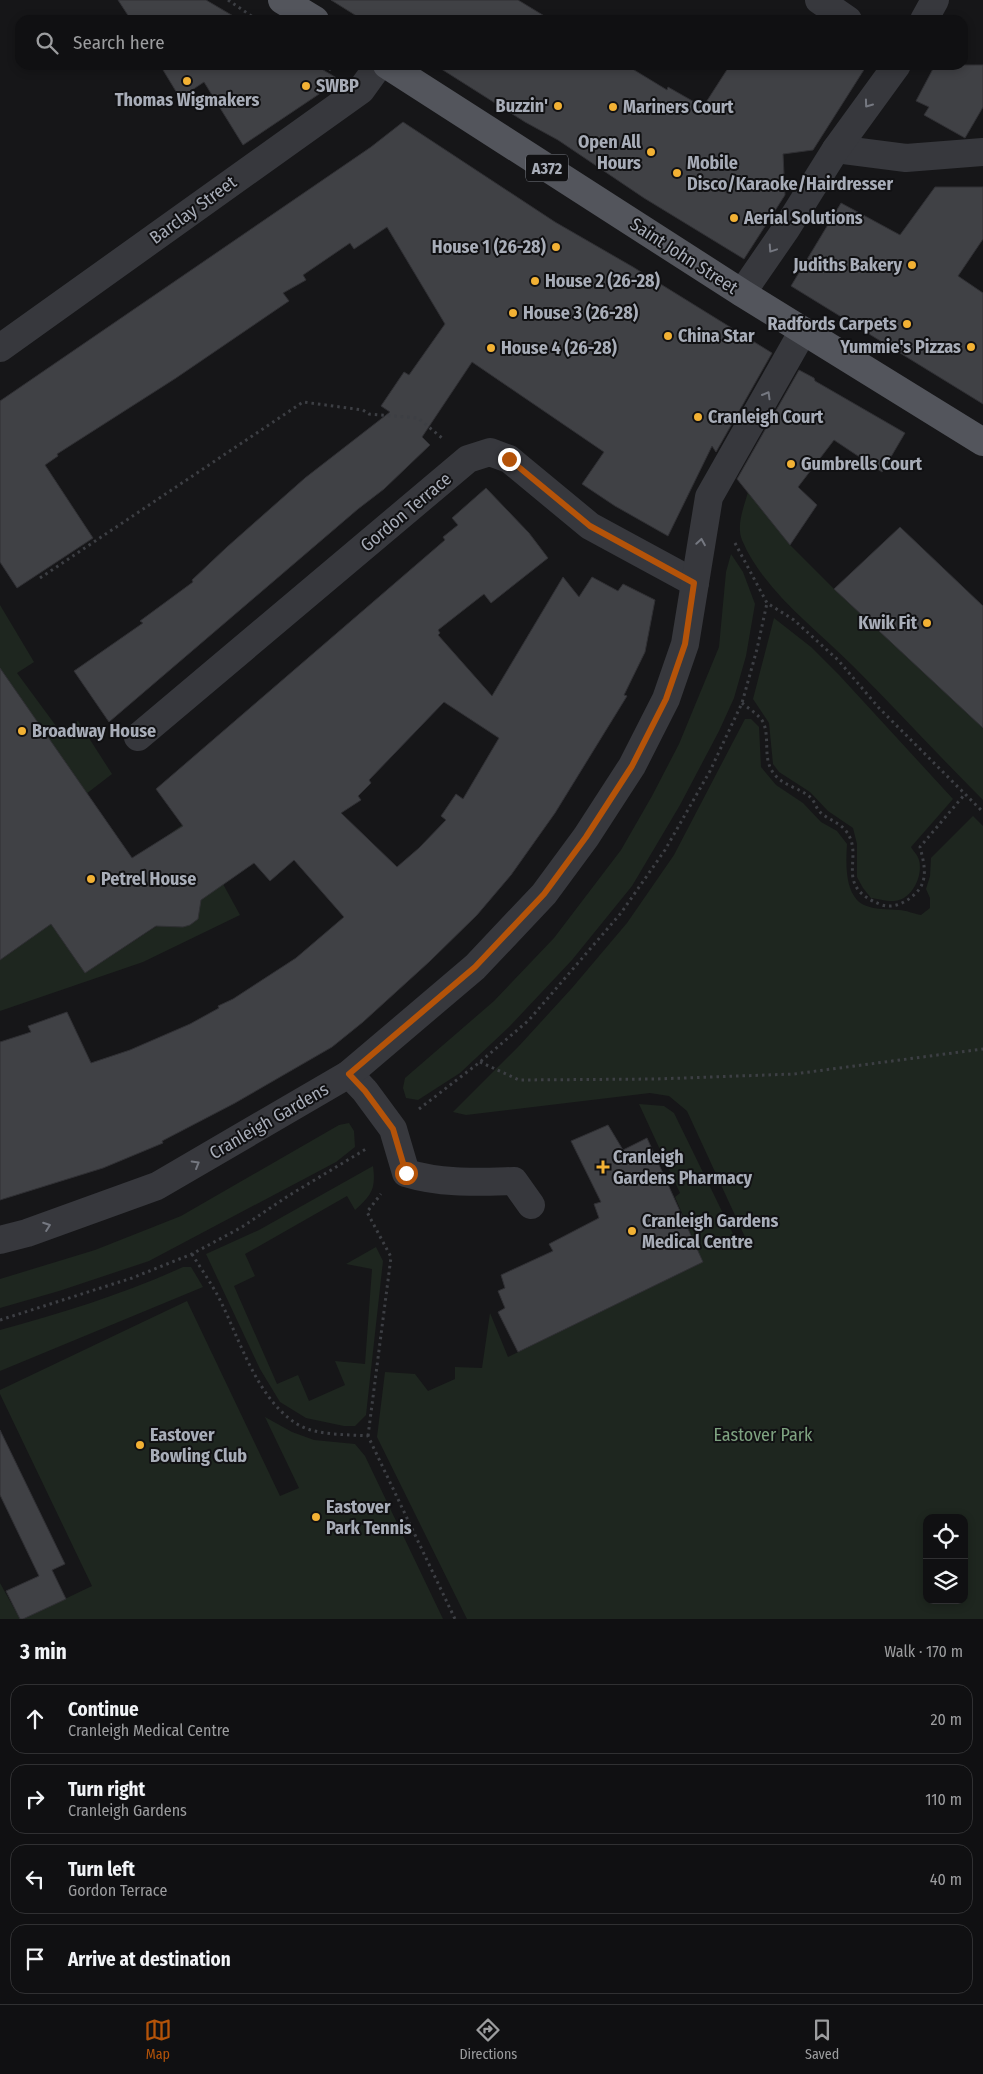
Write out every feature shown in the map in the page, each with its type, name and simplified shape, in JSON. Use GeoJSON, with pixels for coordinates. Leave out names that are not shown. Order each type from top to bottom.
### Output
{"type":"FeatureCollection","features":[{"type":"Feature","properties":{"kind":"main road"},"geometry":{"type":"LineString","coordinates":[[282,0],[307,15]]}},
{"type":"Feature","properties":{"kind":"main road","name":"Saint John Street"},"geometry":{"type":"LineString","coordinates":[[395,70],[742,293],[983,442]]}},
{"type":"Feature","properties":{"kind":"street"},"geometry":{"type":"LineString","coordinates":[[819,0],[841,15]]}},
{"type":"Feature","properties":{"kind":"street"},"geometry":{"type":"LineString","coordinates":[[927,15],[935,0]]}},
{"type":"Feature","properties":{"kind":"street","name":"Barclay Street"},"geometry":{"type":"LineString","coordinates":[[0,348],[361,90],[375,70]]}},
{"type":"Feature","properties":{"kind":"street"},"geometry":{"type":"LineString","coordinates":[[742,293],[786,229],[836,149],[893,70]]}},
{"type":"Feature","properties":{"kind":"street"},"geometry":{"type":"LineString","coordinates":[[836,149],[906,158],[983,152]]}},
{"type":"Feature","properties":{"kind":"street","name":"Cranleigh Gardens"},"geometry":{"type":"LineString","coordinates":[[0,1240],[27,1233],[157,1186],[349,1074],[475,967],[544,894],[586,837],[632,766],[666,699],[685,644],[709,497],[803,331]]}},
{"type":"Feature","properties":{"kind":"street","name":"Gordon Terrace"},"geometry":{"type":"LineString","coordinates":[[138,737],[468,459],[490,452],[509,459],[590,526],[694,583]]}},
{"type":"Feature","properties":{"kind":"street"},"geometry":{"type":"LineString","coordinates":[[349,1074],[365,1091],[393,1129],[406,1173],[427,1180],[460,1183],[514,1181],[530,1205]]}},
{"type":"Feature","properties":{"kind":"path"},"geometry":{"type":"LineString","coordinates":[[228,0],[250,15]]}},
{"type":"Feature","properties":{"kind":"path"},"geometry":{"type":"LineString","coordinates":[[40,578],[303,402],[363,410],[369,414],[418,418],[468,459]]}},
{"type":"Feature","properties":{"kind":"path"},"geometry":{"type":"LineString","coordinates":[[731,536],[767,603],[794,620],[838,660],[879,708],[983,812]]}},
{"type":"Feature","properties":{"kind":"path"},"geometry":{"type":"LineString","coordinates":[[415,1112],[480,1062],[529,1020],[621,914],[665,850],[710,771],[742,703],[767,603]]}},
{"type":"Feature","properties":{"kind":"path"},"geometry":{"type":"LineString","coordinates":[[742,703],[756,714],[763,724],[768,766],[776,777],[810,797],[820,812],[837,822],[847,832],[853,846],[851,865],[853,881],[865,898],[885,906],[906,903],[921,888],[926,869],[920,847],[965,794]]}},
{"type":"Feature","properties":{"kind":"path"},"geometry":{"type":"LineString","coordinates":[[480,1062],[519,1080],[656,1079],[794,1074],[983,1049]]}},
{"type":"Feature","properties":{"kind":"path"},"geometry":{"type":"LineString","coordinates":[[0,1320],[132,1278],[192,1254],[242,1227],[288,1196],[370,1146]]}},
{"type":"Feature","properties":{"kind":"path"},"geometry":{"type":"LineString","coordinates":[[382,1185],[381,1193],[367,1212],[391,1257],[368,1436],[455,1619]]}},
{"type":"Feature","properties":{"kind":"path"},"geometry":{"type":"LineString","coordinates":[[192,1254],[219,1298],[260,1383],[277,1407],[298,1424],[323,1433],[368,1436]]}},
{"type":"Feature","properties":{"kind":"green space"},"geometry":{"type":"Polygon","coordinates":[[[748,492],[790,545],[834,589],[983,728],[983,800],[853,666],[791,608],[763,575],[751,558],[740,534],[741,516],[748,492]]]}},
{"type":"Feature","properties":{"kind":"green space"},"geometry":{"type":"Polygon","coordinates":[[[731,554],[743,572],[755,604],[746,656],[734,698],[680,805],[632,886],[572,960],[509,1027],[460,1073],[418,1100],[406,1098],[403,1088],[405,1078],[494,1001],[554,938],[621,850],[679,744],[719,647],[726,572],[731,554]]]}},
{"type":"Feature","properties":{"kind":"green space"},"geometry":{"type":"Polygon","coordinates":[[[0,605],[34,662],[17,673],[59,730],[78,721],[112,774],[86,794],[0,668],[0,605]]]}},
{"type":"Feature","properties":{"kind":"green space"},"geometry":{"type":"Polygon","coordinates":[[[774,618],[811,647],[840,676],[953,799],[911,847],[918,858],[920,872],[913,889],[904,898],[892,901],[871,898],[857,877],[857,844],[853,828],[828,811],[810,792],[779,772],[773,764],[769,723],[753,699],[774,618]]]}},
{"type":"Feature","properties":{"kind":"green space","name":"Eastover Park"},"geometry":{"type":"Polygon","coordinates":[[[745,719],[751,719],[759,727],[761,767],[776,785],[803,803],[821,822],[837,831],[847,844],[847,869],[850,886],[857,900],[868,907],[921,915],[930,908],[930,898],[926,889],[930,876],[931,858],[973,816],[983,826],[983,1619],[467,1619],[377,1437],[385,1372],[415,1374],[428,1391],[455,1379],[455,1367],[482,1368],[490,1313],[508,1357],[703,1262],[675,1197],[680,1193],[639,1104],[664,1106],[674,1113],[736,1240],[745,1237],[687,1111],[669,1096],[650,1093],[466,1115],[453,1112],[519,1046],[572,988],[627,923],[674,855],[745,719]]]}},
{"type":"Feature","properties":{"kind":"green space"},"geometry":{"type":"Polygon","coordinates":[[[182,825],[223,884],[240,915],[143,962],[0,1011],[0,960],[51,924],[85,973],[166,920],[174,927],[183,927],[157,843],[182,825]]]}},
{"type":"Feature","properties":{"kind":"green space"},"geometry":{"type":"Polygon","coordinates":[[[349,1123],[354,1131],[355,1147],[336,1162],[149,1261],[59,1291],[0,1308],[0,1279],[95,1250],[181,1216],[339,1125],[349,1123]]]}},
{"type":"Feature","properties":{"kind":"green space"},"geometry":{"type":"Polygon","coordinates":[[[373,1166],[374,1180],[372,1191],[355,1210],[347,1196],[245,1254],[255,1276],[234,1286],[277,1384],[298,1375],[309,1401],[345,1385],[335,1361],[365,1364],[372,1269],[346,1264],[376,1247],[383,1261],[366,1415],[355,1426],[344,1426],[306,1418],[280,1402],[260,1369],[206,1254],[259,1230],[373,1166]]]}},
{"type":"Feature","properties":{"kind":"green space"},"geometry":{"type":"Polygon","coordinates":[[[183,1267],[191,1267],[203,1287],[0,1371],[0,1330],[93,1302],[183,1267]]]}},
{"type":"Feature","properties":{"kind":"green space"},"geometry":{"type":"Polygon","coordinates":[[[187,1301],[280,1496],[299,1488],[265,1417],[292,1432],[314,1440],[355,1444],[365,1456],[443,1619],[23,1619],[92,1586],[0,1394],[0,1390],[187,1301]]]}},
{"type":"Feature","properties":{"kind":"green space"},"geometry":{"type":"Polygon","coordinates":[[[0,1583],[20,1619],[0,1619],[0,1583]]]}},
{"type":"Feature","properties":{"kind":"building"},"geometry":{"type":"Polygon","coordinates":[[[118,0],[206,0],[232,15],[128,15],[118,0]]]}},
{"type":"Feature","properties":{"kind":"building"},"geometry":{"type":"Polygon","coordinates":[[[331,0],[518,0],[543,15],[355,15],[331,0]]]}},
{"type":"Feature","properties":{"kind":"building"},"geometry":{"type":"Polygon","coordinates":[[[968,65],[983,65],[983,107],[965,138],[924,115],[929,107],[916,101],[932,70],[968,70],[968,65]]]}},
{"type":"Feature","properties":{"kind":"building"},"geometry":{"type":"Polygon","coordinates":[[[163,70],[323,70],[340,80],[243,145],[204,82],[180,98],[163,70]]]}},
{"type":"Feature","properties":{"kind":"building"},"geometry":{"type":"Polygon","coordinates":[[[443,70],[634,70],[667,90],[668,87],[703,107],[727,70],[864,70],[813,150],[783,154],[785,195],[744,259],[644,198],[558,140],[525,122],[443,70]]]}},
{"type":"Feature","properties":{"kind":"building"},"geometry":{"type":"Polygon","coordinates":[[[403,122],[555,222],[633,267],[772,353],[716,452],[712,446],[668,536],[615,506],[582,484],[604,452],[472,362],[422,437],[430,445],[384,489],[358,509],[109,722],[74,671],[143,623],[140,621],[193,582],[192,580],[227,547],[305,478],[390,412],[381,406],[404,372],[409,375],[445,324],[387,227],[354,249],[350,243],[303,275],[306,280],[283,293],[289,301],[176,378],[57,454],[58,456],[45,465],[93,538],[17,588],[0,562],[0,401],[371,147],[403,122]]]}},
{"type":"Feature","properties":{"kind":"building"},"geometry":{"type":"Polygon","coordinates":[[[935,187],[983,187],[983,239],[958,276],[983,293],[983,404],[791,286],[841,203],[900,235],[935,187]]]}},
{"type":"Feature","properties":{"kind":"building"},"geometry":{"type":"Polygon","coordinates":[[[799,370],[905,433],[882,472],[834,440],[798,487],[817,505],[790,545],[737,479],[799,370]]]}},
{"type":"Feature","properties":{"kind":"building"},"geometry":{"type":"Polygon","coordinates":[[[486,488],[529,533],[548,558],[491,603],[484,594],[438,630],[440,633],[438,635],[492,696],[563,577],[579,597],[592,577],[618,591],[623,584],[655,600],[645,652],[624,695],[627,696],[555,813],[511,875],[477,915],[429,962],[363,1022],[332,1047],[235,1103],[162,1141],[163,1143],[103,1168],[0,1200],[0,1042],[31,1032],[28,1026],[67,1012],[91,1063],[130,1050],[190,1024],[219,1008],[218,1006],[233,999],[296,958],[344,917],[294,860],[270,881],[254,863],[201,900],[198,919],[190,925],[183,927],[156,926],[85,973],[51,924],[0,960],[0,668],[132,858],[183,826],[156,789],[445,540],[443,537],[458,525],[452,518],[486,488]],[[444,702],[369,780],[371,783],[358,796],[361,800],[341,813],[397,867],[419,848],[446,820],[441,816],[456,794],[463,799],[499,738],[444,702]]]}},
{"type":"Feature","properties":{"kind":"building","name":"Kwik Fit"},"geometry":{"type":"Polygon","coordinates":[[[900,527],[983,606],[983,728],[834,589],[900,527]]]}},
{"type":"Feature","properties":{"kind":"building","name":"Cranleigh Gardens Medical Centre"},"geometry":{"type":"Polygon","coordinates":[[[608,1125],[623,1150],[647,1138],[703,1262],[518,1352],[498,1312],[505,1308],[498,1291],[505,1288],[501,1275],[553,1251],[549,1244],[599,1218],[594,1204],[601,1202],[571,1141],[608,1125]]]}},
{"type":"Feature","properties":{"kind":"building"},"geometry":{"type":"Polygon","coordinates":[[[0,1430],[65,1564],[52,1570],[66,1599],[23,1619],[20,1619],[6,1591],[39,1576],[0,1495],[0,1430]]]}},
{"type":"Feature","properties":{"kind":"place","name":"Thomas Wigmakers"},"geometry":{"type":"Point","coordinates":[187,81]}},
{"type":"Feature","properties":{"kind":"place","name":"SWBP"},"geometry":{"type":"Point","coordinates":[306,86]}},
{"type":"Feature","properties":{"kind":"place","name":"Buzzin'"},"geometry":{"type":"Point","coordinates":[558,106]}},
{"type":"Feature","properties":{"kind":"place","name":"Mariners Court"},"geometry":{"type":"Point","coordinates":[613,107]}},
{"type":"Feature","properties":{"kind":"place","name":"Open All Hours"},"geometry":{"type":"Point","coordinates":[651,152]}},
{"type":"Feature","properties":{"kind":"place","name":"Mobile Disco/Karaoke/Hairdresser"},"geometry":{"type":"Point","coordinates":[677,173]}},
{"type":"Feature","properties":{"kind":"place","name":"Aerial Solutions"},"geometry":{"type":"Point","coordinates":[734,218]}},
{"type":"Feature","properties":{"kind":"place","name":"House 1 (26-28)"},"geometry":{"type":"Point","coordinates":[556,247]}},
{"type":"Feature","properties":{"kind":"place","name":"Judiths Bakery"},"geometry":{"type":"Point","coordinates":[912,265]}},
{"type":"Feature","properties":{"kind":"place","name":"House 2 (26-28)"},"geometry":{"type":"Point","coordinates":[535,281]}},
{"type":"Feature","properties":{"kind":"place","name":"House 3 (26-28)"},"geometry":{"type":"Point","coordinates":[513,313]}},
{"type":"Feature","properties":{"kind":"place","name":"Radfords Carpets"},"geometry":{"type":"Point","coordinates":[907,324]}},
{"type":"Feature","properties":{"kind":"place","name":"China Star"},"geometry":{"type":"Point","coordinates":[668,336]}},
{"type":"Feature","properties":{"kind":"place","name":"Yummie's Pizzas"},"geometry":{"type":"Point","coordinates":[971,347]}},
{"type":"Feature","properties":{"kind":"place","name":"House 4 (26-28)"},"geometry":{"type":"Point","coordinates":[491,348]}},
{"type":"Feature","properties":{"kind":"place","name":"Cranleigh Court"},"geometry":{"type":"Point","coordinates":[698,417]}},
{"type":"Feature","properties":{"kind":"place","name":"Gumbrells Court"},"geometry":{"type":"Point","coordinates":[791,464]}},
{"type":"Feature","properties":{"kind":"place","name":"Kwik Fit"},"geometry":{"type":"Point","coordinates":[927,623]}},
{"type":"Feature","properties":{"kind":"place","name":"Broadway House"},"geometry":{"type":"Point","coordinates":[22,731]}},
{"type":"Feature","properties":{"kind":"place","name":"Petrel House"},"geometry":{"type":"Point","coordinates":[91,879]}},
{"type":"Feature","properties":{"kind":"place","name":"Cranleigh Gardens Pharmacy"},"geometry":{"type":"Point","coordinates":[603,1167]}},
{"type":"Feature","properties":{"kind":"place","name":"Cranleigh Gardens Medical Centre"},"geometry":{"type":"Point","coordinates":[632,1231]}},
{"type":"Feature","properties":{"kind":"place","name":"Eastover Bowling Club"},"geometry":{"type":"Point","coordinates":[140,1445]}},
{"type":"Feature","properties":{"kind":"place","name":"Eastover Park Tennis"},"geometry":{"type":"Point","coordinates":[316,1517]}},
{"type":"Feature","properties":{"kind":"route"},"geometry":{"type":"LineString","coordinates":[[406,1173],[393,1129],[365,1091],[349,1074],[475,967],[544,894],[586,837],[632,766],[666,699],[685,644],[691,608],[694,583],[590,526],[509,459]]}}]}
